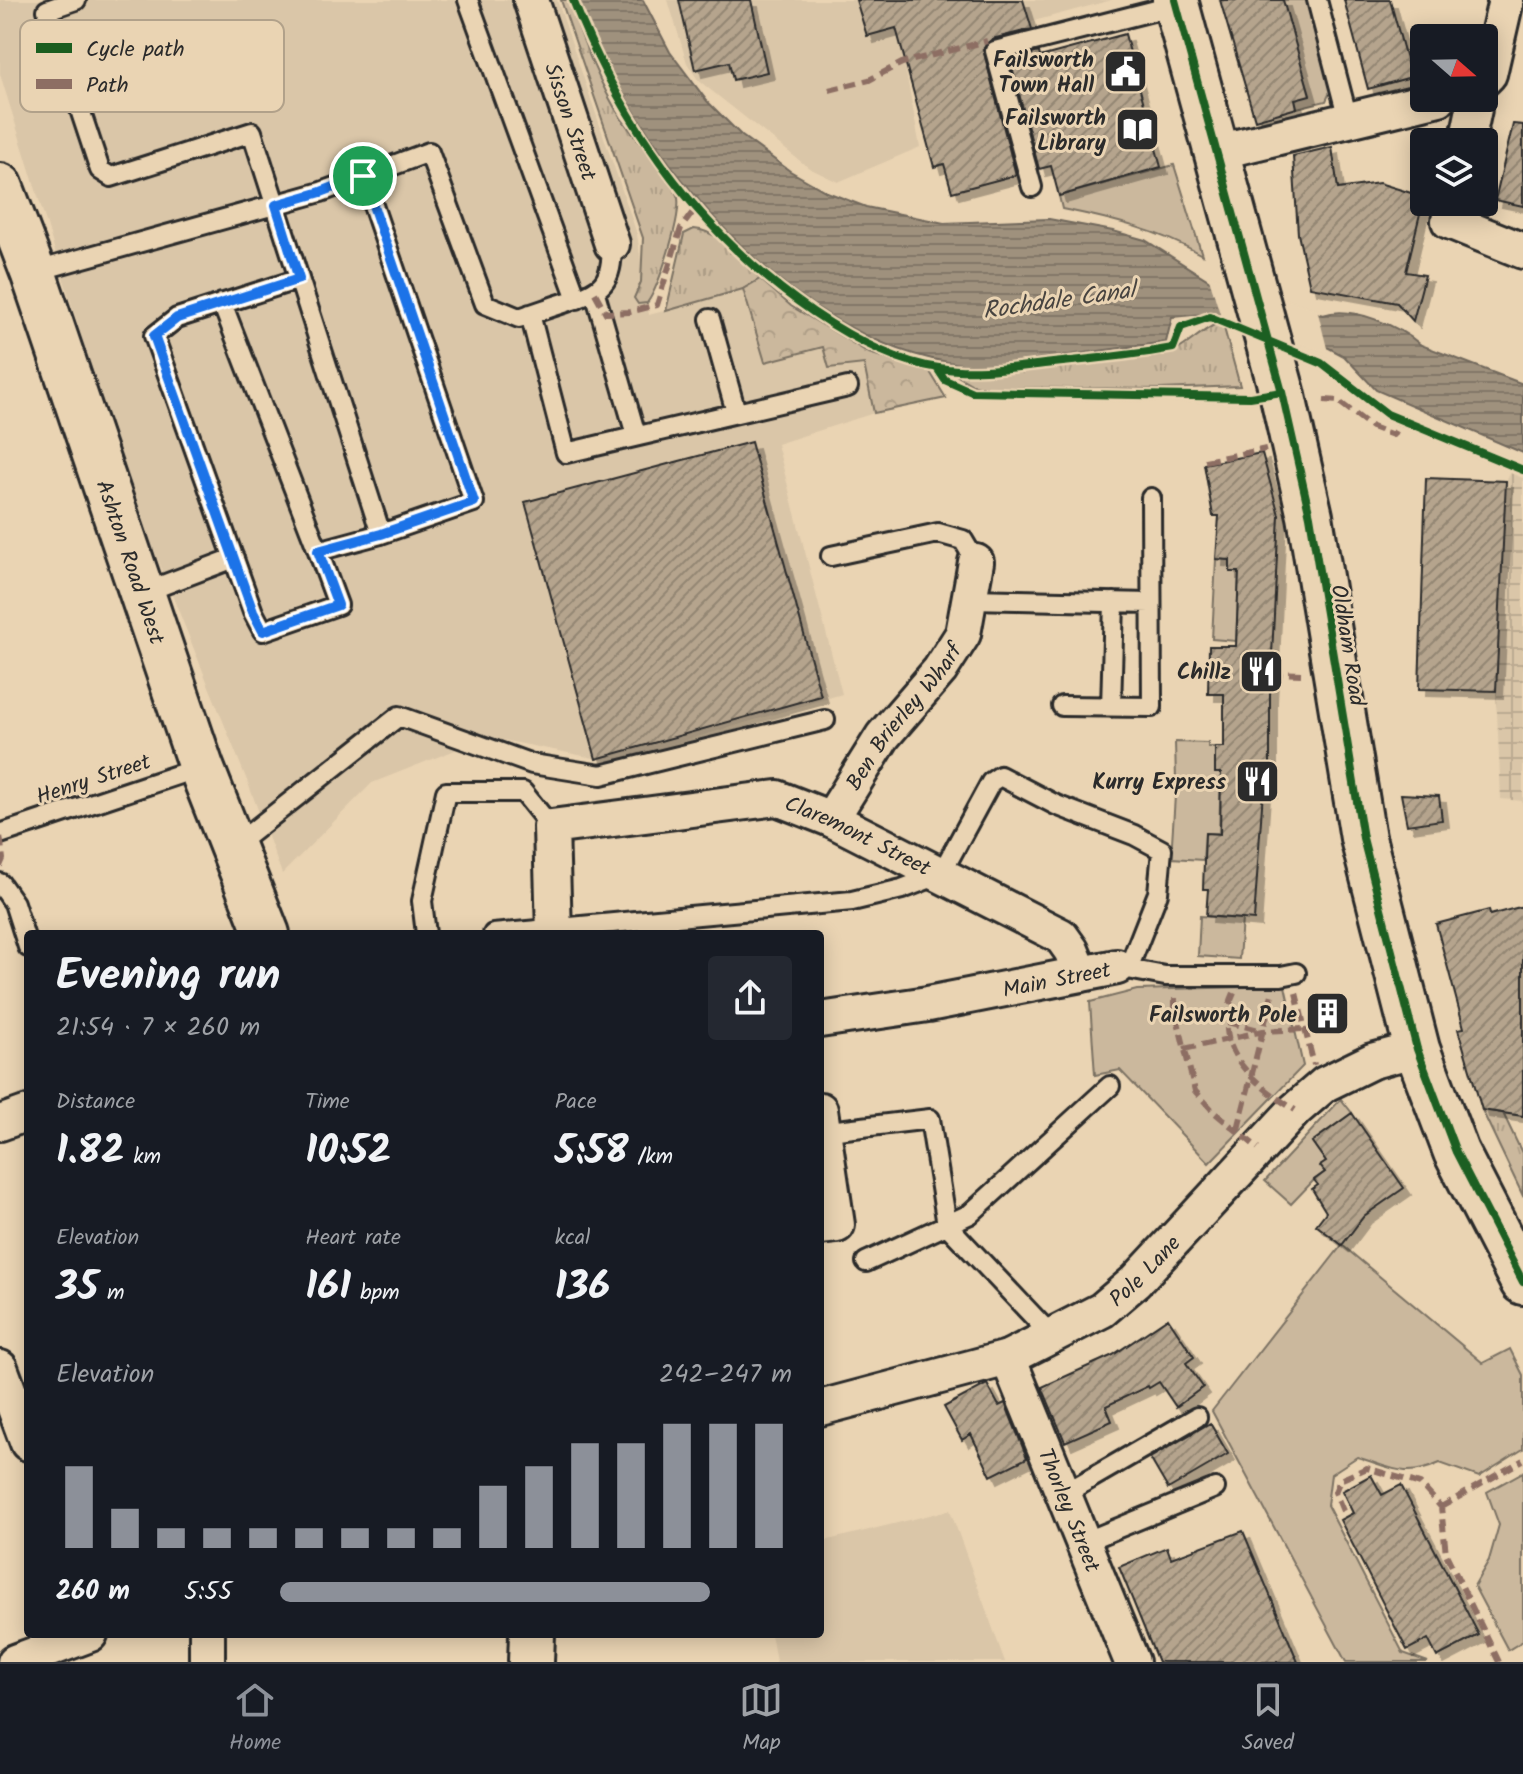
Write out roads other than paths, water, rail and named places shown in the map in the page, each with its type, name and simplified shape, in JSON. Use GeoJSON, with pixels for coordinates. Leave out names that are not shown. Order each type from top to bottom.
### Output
{"type":"FeatureCollection","features":[{"type":"Feature","properties":{"kind":"main road","name":"Oldham Road"},"geometry":{"type":"LineString","coordinates":[[1176,2],[1251,272],[1310,516],[1363,838],[1417,1049],[1456,1152],[1523,1282]]}},
{"type":"Feature","properties":{"kind":"main road","name":"Ashton Road West"},"geometry":{"type":"LineString","coordinates":[[0,186],[16,276],[142,593],[201,767],[265,930]]}},
{"type":"Feature","properties":{"kind":"main road"},"geometry":{"type":"LineString","coordinates":[[531,1662],[532,1638]]}},
{"type":"Feature","properties":{"kind":"street","name":"Sisson Street"},"geometry":{"type":"LineString","coordinates":[[531,0],[612,244]]}},
{"type":"Feature","properties":{"kind":"street"},"geometry":{"type":"LineString","coordinates":[[1498,35],[1506,0]]}},
{"type":"Feature","properties":{"kind":"street"},"geometry":{"type":"LineString","coordinates":[[1217,152],[1410,105]]}},
{"type":"Feature","properties":{"kind":"street"},"geometry":{"type":"LineString","coordinates":[[1458,216],[1523,251]]}},
{"type":"Feature","properties":{"kind":"street","name":"Ben Brierley Wharf"},"geometry":{"type":"LineString","coordinates":[[831,819],[883,736],[940,670],[963,634],[976,562]]}},
{"type":"Feature","properties":{"kind":"street","name":"Claremont Street"},"geometry":{"type":"LineString","coordinates":[[551,827],[777,798],[831,819],[1061,936],[1081,974]]}},
{"type":"Feature","properties":{"kind":"street"},"geometry":{"type":"LineString","coordinates":[[551,827],[554,930]]}},
{"type":"Feature","properties":{"kind":"street","name":"Main Street"},"geometry":{"type":"LineString","coordinates":[[824,1019],[928,1004],[1122,968]]}},
{"type":"Feature","properties":{"kind":"street","name":"Pole Lane"},"geometry":{"type":"LineString","coordinates":[[824,1407],[1008,1358],[1102,1310],[1136,1281],[1285,1120],[1325,1084],[1372,1061],[1417,1049]]}},
{"type":"Feature","properties":{"kind":"street"},"geometry":{"type":"LineString","coordinates":[[0,1123],[24,1114]]}},
{"type":"Feature","properties":{"kind":"street"},"geometry":{"type":"LineString","coordinates":[[824,1162],[829,1226]]}},
{"type":"Feature","properties":{"kind":"street","name":"Thorley Street"},"geometry":{"type":"LineString","coordinates":[[1008,1358],[1132,1662]]}},
{"type":"Feature","properties":{"kind":"street"},"geometry":{"type":"LineString","coordinates":[[0,1368],[24,1432]]}},
{"type":"Feature","properties":{"kind":"street"},"geometry":{"type":"LineString","coordinates":[[15,1662],[79,1638]]}},
{"type":"Feature","properties":{"kind":"street"},"geometry":{"type":"LineString","coordinates":[[207,1638],[207,1662]]}},
{"type":"Feature","properties":{"kind":"lane"},"geometry":{"type":"LineString","coordinates":[[41,5],[76,0]]}},
{"type":"Feature","properties":{"kind":"lane"},"geometry":{"type":"LineString","coordinates":[[468,0],[586,296],[636,435]]}},
{"type":"Feature","properties":{"kind":"lane"},"geometry":{"type":"LineString","coordinates":[[1317,0],[1348,119]]}},
{"type":"Feature","properties":{"kind":"lane"},"geometry":{"type":"LineString","coordinates":[[1032,187],[995,51],[1176,2]]}},
{"type":"Feature","properties":{"kind":"lane"},"geometry":{"type":"LineString","coordinates":[[79,112],[100,170],[111,177],[252,132],[381,534]]}},
{"type":"Feature","properties":{"kind":"lane"},"geometry":{"type":"LineString","coordinates":[[16,276],[321,192],[429,152],[485,304],[519,318],[586,296],[607,277],[612,264],[612,244]]}},
{"type":"Feature","properties":{"kind":"lane"},"geometry":{"type":"LineString","coordinates":[[318,551],[381,534],[474,502],[363,176]]}},
{"type":"Feature","properties":{"kind":"lane"},"geometry":{"type":"LineString","coordinates":[[222,303],[338,605],[263,631],[253,612],[154,336],[177,318],[222,303],[299,279]]}},
{"type":"Feature","properties":{"kind":"lane"},"geometry":{"type":"LineString","coordinates":[[530,314],[566,453],[848,387]]}},
{"type":"Feature","properties":{"kind":"lane"},"geometry":{"type":"LineString","coordinates":[[710,319],[736,412]]}},
{"type":"Feature","properties":{"kind":"lane"},"geometry":{"type":"LineString","coordinates":[[1062,706],[1152,707],[1151,498]]}},
{"type":"Feature","properties":{"kind":"lane"},"geometry":{"type":"LineString","coordinates":[[831,556],[938,533],[963,540],[976,562]]}},
{"type":"Feature","properties":{"kind":"lane"},"geometry":{"type":"LineString","coordinates":[[142,593],[234,558]]}},
{"type":"Feature","properties":{"kind":"lane"},"geometry":{"type":"LineString","coordinates":[[971,599],[1150,603]]}},
{"type":"Feature","properties":{"kind":"lane"},"geometry":{"type":"LineString","coordinates":[[1111,707],[1114,602]]}},
{"type":"Feature","properties":{"kind":"lane"},"geometry":{"type":"LineString","coordinates":[[233,847],[399,716],[532,764],[601,775],[825,720]]}},
{"type":"Feature","properties":{"kind":"lane","name":"Henry Street"},"geometry":{"type":"LineString","coordinates":[[0,835],[201,767]]}},
{"type":"Feature","properties":{"kind":"lane"},"geometry":{"type":"LineString","coordinates":[[564,930],[852,901],[902,889],[941,874],[991,782],[1000,776],[1056,805],[1134,835],[1162,850],[1158,893],[1122,968]]}},
{"type":"Feature","properties":{"kind":"lane"},"geometry":{"type":"LineString","coordinates":[[426,930],[422,901],[446,792],[523,792],[551,827]]}},
{"type":"Feature","properties":{"kind":"lane"},"geometry":{"type":"LineString","coordinates":[[0,883],[14,903],[24,934]]}},
{"type":"Feature","properties":{"kind":"lane","name":"Main Street"},"geometry":{"type":"LineString","coordinates":[[1122,968],[1165,976],[1281,976],[1296,973]]}},
{"type":"Feature","properties":{"kind":"lane"},"geometry":{"type":"LineString","coordinates":[[866,1262],[970,1214],[1110,1086]]}},
{"type":"Feature","properties":{"kind":"lane"},"geometry":{"type":"LineString","coordinates":[[824,1124],[930,1119],[947,1225],[1052,1336]]}},
{"type":"Feature","properties":{"kind":"lane"},"geometry":{"type":"LineString","coordinates":[[1062,1495],[1197,1417]]}},
{"type":"Feature","properties":{"kind":"lane"},"geometry":{"type":"LineString","coordinates":[[1082,1543],[1215,1488]]}},
{"type":"Feature","properties":{"kind":"water","name":"Rochdale Canal"},"geometry":{"type":"Polygon","coordinates":[[[578,0],[643,0],[670,52],[707,101],[742,136],[790,171],[827,192],[866,207],[944,223],[1049,219],[1113,231],[1145,240],[1210,281],[1323,315],[1347,313],[1375,319],[1421,345],[1523,384],[1523,453],[1376,390],[1344,356],[1329,348],[1214,313],[1172,317],[1166,342],[983,365],[962,364],[898,349],[837,320],[780,280],[727,232],[680,177],[639,118],[604,58],[578,0]]]}},
{"type":"Feature","properties":{"kind":"place","name":"Failsworth Town Hall"},"geometry":{"type":"Point","coordinates":[1125,72]}},
{"type":"Feature","properties":{"kind":"place","name":"Failsworth Library"},"geometry":{"type":"Point","coordinates":[1137,130]}},
{"type":"Feature","properties":{"kind":"place","name":"Chillz"},"geometry":{"type":"Point","coordinates":[1262,671]}},
{"type":"Feature","properties":{"kind":"place","name":"Kurry Express"},"geometry":{"type":"Point","coordinates":[1257,781]}},
{"type":"Feature","properties":{"kind":"place","name":"Failsworth Pole"},"geometry":{"type":"Point","coordinates":[1328,1014]}}]}
